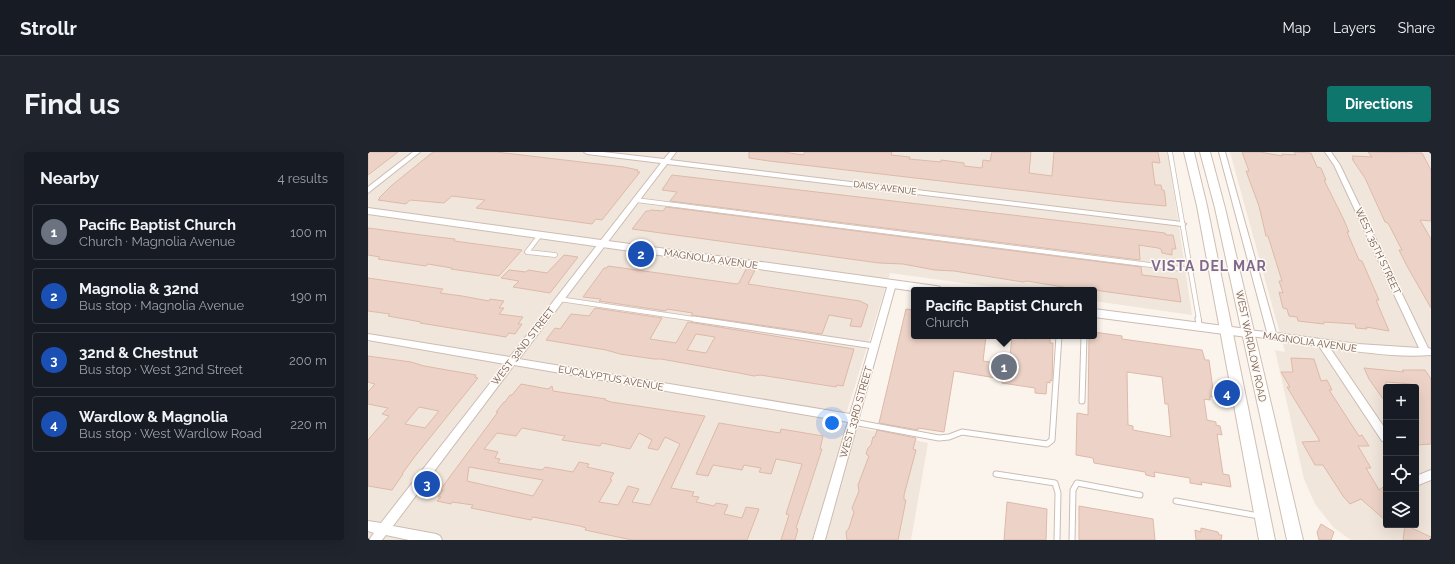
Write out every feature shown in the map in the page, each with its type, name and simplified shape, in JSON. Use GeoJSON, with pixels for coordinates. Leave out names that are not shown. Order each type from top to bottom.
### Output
{"type":"FeatureCollection","features":[{"type":"Feature","properties":{"kind":"main road","name":"WEST WARDLOW ROAD"},"geometry":{"type":"LineString","coordinates":[[1190,152],[1202,206],[1267,540]]}},
{"type":"Feature","properties":{"kind":"main road","name":"WEST WARDLOW ROAD"},"geometry":{"type":"LineString","coordinates":[[1205,152],[1220,208],[1247,333],[1295,540]]}},
{"type":"Feature","properties":{"kind":"street"},"geometry":{"type":"LineString","coordinates":[[368,191],[416,152]]}},
{"type":"Feature","properties":{"kind":"street","name":"DAISY AVENUE"},"geometry":{"type":"LineString","coordinates":[[587,152],[1182,224]]}},
{"type":"Feature","properties":{"kind":"street","name":"WEST 32ND STREET"},"geometry":{"type":"LineString","coordinates":[[376,540],[511,361],[673,152]]}},
{"type":"Feature","properties":{"kind":"street","name":"WEST WARDLOW ROAD"},"geometry":{"type":"LineString","coordinates":[[1222,152],[1272,336]]}},
{"type":"Feature","properties":{"kind":"street","name":"WEST 35TH STREET"},"geometry":{"type":"LineString","coordinates":[[1328,152],[1337,165],[1428,352]]}},
{"type":"Feature","properties":{"kind":"street","name":"MAGNOLIA AVENUE"},"geometry":{"type":"LineString","coordinates":[[368,211],[914,287]]}},
{"type":"Feature","properties":{"kind":"street","name":"WEST 33RD STREET"},"geometry":{"type":"LineString","coordinates":[[818,540],[892,284]]}},
{"type":"Feature","properties":{"kind":"street","name":"MAGNOLIA AVENUE"},"geometry":{"type":"LineString","coordinates":[[1097,313],[1200,328],[1387,351],[1428,352]]}},
{"type":"Feature","properties":{"kind":"street","name":"EUCALYPTUS AVENUE"},"geometry":{"type":"LineString","coordinates":[[368,338],[511,361],[853,421]]}},
{"type":"Feature","properties":{"kind":"street"},"geometry":{"type":"LineString","coordinates":[[1322,343],[1383,434]]}},
{"type":"Feature","properties":{"kind":"street"},"geometry":{"type":"LineString","coordinates":[[1419,480],[1431,475]]}},
{"type":"Feature","properties":{"kind":"street"},"geometry":{"type":"LineString","coordinates":[[368,526],[436,540]]}},
{"type":"Feature","properties":{"kind":"lane"},"geometry":{"type":"LineString","coordinates":[[1170,152],[1200,328]]}},
{"type":"Feature","properties":{"kind":"lane"},"geometry":{"type":"LineString","coordinates":[[636,200],[1190,270]]}},
{"type":"Feature","properties":{"kind":"lane"},"geometry":{"type":"LineString","coordinates":[[540,235],[527,252],[555,255]]}},
{"type":"Feature","properties":{"kind":"lane"},"geometry":{"type":"LineString","coordinates":[[560,299],[874,346]]}},
{"type":"Feature","properties":{"kind":"lane"},"geometry":{"type":"LineString","coordinates":[[853,421],[939,438],[949,437],[962,432],[1047,444],[1052,440],[1059,339]]}},
{"type":"Feature","properties":{"kind":"lane"},"geometry":{"type":"LineString","coordinates":[[1082,401],[1084,339]]}},
{"type":"Feature","properties":{"kind":"lane"},"geometry":{"type":"LineString","coordinates":[[996,474],[1055,482],[1058,492],[1057,540]]}},
{"type":"Feature","properties":{"kind":"lane"},"geometry":{"type":"LineString","coordinates":[[1072,540],[1073,490],[1077,483],[1140,494]]}},
{"type":"Feature","properties":{"kind":"lane"},"geometry":{"type":"LineString","coordinates":[[1176,501],[1262,516]]}},
{"type":"Feature","properties":{"kind":"shaded area"},"geometry":{"type":"Polygon","coordinates":[[[368,152],[1168,152],[1192,315],[1097,301],[1097,287],[992,287],[890,273],[843,424],[928,443],[911,540],[368,540],[368,152]]]}},
{"type":"Feature","properties":{"kind":"shaded area"},"geometry":{"type":"Polygon","coordinates":[[[1230,152],[1431,152],[1431,540],[1351,540],[1334,528],[1315,504],[1304,479],[1275,350],[1285,352],[1230,152]]]}},
{"type":"Feature","properties":{"kind":"building"},"geometry":{"type":"Polygon","coordinates":[[[368,152],[398,152],[368,175],[368,152]]]}},
{"type":"Feature","properties":{"kind":"building"},"geometry":{"type":"Polygon","coordinates":[[[433,152],[496,152],[624,167],[638,170],[637,172],[640,172],[602,220],[596,219],[592,224],[476,208],[485,200],[452,196],[444,203],[410,200],[406,204],[378,200],[391,186],[433,152]]]}},
{"type":"Feature","properties":{"kind":"building"},"geometry":{"type":"Polygon","coordinates":[[[749,152],[783,152],[803,155],[805,152],[892,152],[891,155],[910,157],[909,159],[941,162],[941,160],[964,163],[964,166],[982,168],[983,160],[990,161],[992,152],[1031,152],[1029,173],[1052,176],[1054,152],[1158,152],[1160,163],[1152,162],[1155,185],[1161,185],[1162,190],[1164,190],[1166,206],[769,161],[749,158],[749,152]]]}},
{"type":"Feature","properties":{"kind":"building"},"geometry":{"type":"Polygon","coordinates":[[[1242,152],[1260,152],[1282,156],[1282,154],[1296,155],[1294,152],[1311,153],[1317,167],[1321,168],[1326,180],[1324,180],[1343,218],[1349,232],[1347,232],[1359,260],[1362,261],[1379,300],[1376,300],[1389,331],[1366,327],[1367,329],[1356,328],[1355,324],[1324,322],[1324,324],[1298,321],[1297,317],[1289,316],[1287,309],[1283,308],[1279,292],[1283,293],[1279,281],[1282,281],[1268,236],[1266,236],[1259,206],[1246,171],[1249,171],[1242,152]]]}},
{"type":"Feature","properties":{"kind":"building"},"geometry":{"type":"Polygon","coordinates":[[[1368,152],[1422,153],[1431,170],[1431,221],[1420,220],[1431,239],[1431,308],[1407,266],[1399,250],[1402,250],[1388,223],[1385,222],[1365,178],[1352,159],[1354,159],[1352,156],[1372,157],[1368,152]]]}},
{"type":"Feature","properties":{"kind":"building"},"geometry":{"type":"Polygon","coordinates":[[[672,175],[1165,233],[1166,235],[1173,235],[1176,249],[1172,249],[1172,255],[1162,253],[1161,249],[1158,248],[1139,245],[1140,260],[670,201],[677,192],[662,190],[672,175]]]}},
{"type":"Feature","properties":{"kind":"building"},"geometry":{"type":"Polygon","coordinates":[[[666,207],[1141,267],[1142,275],[1177,279],[1181,302],[1097,290],[1097,287],[1063,287],[954,271],[935,270],[903,264],[879,263],[632,229],[646,211],[663,211],[666,207]]]}},
{"type":"Feature","properties":{"kind":"building"},"geometry":{"type":"Polygon","coordinates":[[[368,228],[455,239],[454,241],[522,250],[499,276],[428,264],[426,266],[378,259],[380,257],[368,255],[368,228]]]}},
{"type":"Feature","properties":{"kind":"building"},"geometry":{"type":"Polygon","coordinates":[[[564,255],[578,257],[550,293],[513,287],[519,281],[501,278],[509,270],[526,272],[528,270],[547,273],[564,255]]]}},
{"type":"Feature","properties":{"kind":"building"},"geometry":{"type":"Polygon","coordinates":[[[608,266],[737,284],[739,283],[746,269],[755,270],[748,284],[860,301],[868,305],[861,327],[850,326],[852,319],[829,315],[822,334],[691,315],[693,313],[667,309],[666,311],[599,301],[601,299],[583,297],[604,268],[607,268],[608,266]]]}},
{"type":"Feature","properties":{"kind":"building"},"geometry":{"type":"Polygon","coordinates":[[[368,278],[443,289],[440,293],[489,301],[490,299],[504,301],[499,308],[504,308],[499,314],[523,317],[518,324],[522,324],[515,334],[509,333],[506,337],[420,323],[421,322],[388,316],[390,314],[368,311],[368,278]]]}},
{"type":"Feature","properties":{"kind":"building"},"geometry":{"type":"Polygon","coordinates":[[[595,308],[662,318],[650,339],[676,343],[688,322],[854,349],[843,386],[837,385],[836,387],[760,375],[754,376],[546,340],[555,328],[560,329],[571,314],[589,316],[595,308]],[[696,334],[687,350],[706,353],[715,337],[696,334]]]}},
{"type":"Feature","properties":{"kind":"building"},"geometry":{"type":"Polygon","coordinates":[[[906,309],[911,310],[911,339],[986,339],[983,361],[1009,365],[1012,339],[1050,339],[1050,343],[1053,343],[1052,381],[1050,380],[1050,383],[1047,382],[1046,394],[1035,393],[1035,388],[1002,383],[1002,379],[954,371],[944,432],[918,428],[918,430],[879,423],[906,309]]]}},
{"type":"Feature","properties":{"kind":"building"},"geometry":{"type":"Polygon","coordinates":[[[1097,332],[1122,336],[1122,339],[1202,350],[1205,360],[1209,360],[1214,397],[1210,396],[1210,400],[1204,399],[1207,420],[1216,422],[1216,425],[1220,426],[1222,435],[1217,434],[1223,474],[1229,475],[1231,487],[1201,482],[1202,485],[1190,483],[1190,478],[1154,472],[1155,477],[1146,475],[1145,472],[1094,463],[1093,458],[1076,455],[1077,413],[1088,415],[1089,339],[1097,339],[1097,332]],[[1127,372],[1128,425],[1133,426],[1133,430],[1171,437],[1168,404],[1165,404],[1162,377],[1127,372]]]}},
{"type":"Feature","properties":{"kind":"building"},"geometry":{"type":"Polygon","coordinates":[[[368,356],[411,362],[424,366],[476,375],[475,377],[478,378],[416,455],[392,490],[368,486],[368,440],[389,416],[382,414],[388,408],[368,404],[368,392],[375,384],[368,382],[368,356]],[[419,407],[405,424],[425,428],[439,411],[419,407]]]}},
{"type":"Feature","properties":{"kind":"building"},"geometry":{"type":"Polygon","coordinates":[[[1291,358],[1314,359],[1321,381],[1327,380],[1332,390],[1329,390],[1359,436],[1362,435],[1369,446],[1358,446],[1371,468],[1366,468],[1379,490],[1383,487],[1383,518],[1361,499],[1350,504],[1343,496],[1323,465],[1315,465],[1302,442],[1320,441],[1287,387],[1290,387],[1281,372],[1293,372],[1291,358]]]}},
{"type":"Feature","properties":{"kind":"building"},"geometry":{"type":"Polygon","coordinates":[[[1364,368],[1404,372],[1402,370],[1425,370],[1431,379],[1431,444],[1419,445],[1419,384],[1386,382],[1386,384],[1383,384],[1383,399],[1369,379],[1364,368]]]}},
{"type":"Feature","properties":{"kind":"building"},"geometry":{"type":"Polygon","coordinates":[[[521,384],[548,389],[552,386],[553,391],[606,399],[605,400],[611,402],[705,416],[671,488],[694,492],[692,496],[699,497],[696,502],[714,506],[716,503],[728,505],[724,514],[742,518],[746,507],[759,509],[747,540],[632,540],[585,530],[586,528],[580,526],[533,517],[531,520],[471,508],[473,505],[452,502],[451,504],[437,501],[441,497],[438,497],[443,490],[440,490],[498,412],[496,412],[510,395],[512,395],[521,384]],[[522,428],[516,436],[497,433],[484,449],[498,452],[495,458],[500,459],[498,463],[542,470],[545,467],[573,472],[579,462],[589,464],[587,467],[614,473],[610,479],[612,480],[599,502],[618,505],[628,486],[639,489],[632,502],[650,505],[680,444],[665,437],[658,450],[648,448],[652,440],[639,433],[630,449],[602,443],[600,446],[562,440],[565,436],[522,428]],[[469,467],[467,481],[533,496],[543,480],[469,467]]]}},
{"type":"Feature","properties":{"kind":"building"},"geometry":{"type":"Polygon","coordinates":[[[719,423],[780,433],[781,429],[823,436],[820,449],[822,449],[796,528],[798,529],[795,540],[781,540],[789,515],[786,514],[802,464],[776,459],[771,474],[759,472],[761,468],[744,465],[742,470],[713,465],[708,476],[696,474],[719,423]]]}},
{"type":"Feature","properties":{"kind":"building"},"geometry":{"type":"Polygon","coordinates":[[[877,430],[916,438],[913,449],[916,450],[904,495],[904,500],[906,500],[898,540],[847,540],[846,532],[849,528],[854,512],[852,508],[859,491],[858,485],[869,456],[866,454],[877,430]]]}},
{"type":"Feature","properties":{"kind":"building"},"geometry":{"type":"Polygon","coordinates":[[[1007,502],[1047,509],[1046,540],[1004,540],[1007,502]]]}},
{"type":"Feature","properties":{"kind":"building"},"geometry":{"type":"Polygon","coordinates":[[[1079,506],[1153,519],[1155,540],[1079,540],[1079,506]]]}},
{"type":"Feature","properties":{"kind":"building"},"geometry":{"type":"Polygon","coordinates":[[[1321,524],[1334,532],[1331,540],[1319,540],[1317,532],[1321,524]]]}},
{"type":"Feature","properties":{"kind":"building"},"geometry":{"type":"Polygon","coordinates":[[[1201,528],[1218,532],[1219,535],[1222,535],[1221,540],[1196,540],[1195,530],[1201,532],[1201,528]]]}},
{"type":"Feature","properties":{"kind":"building"},"geometry":{"type":"Polygon","coordinates":[[[1405,528],[1412,528],[1431,537],[1431,540],[1403,540],[1405,528]]]}},
{"type":"Feature","properties":{"kind":"place","name":"Magnolia & 32nd"},"geometry":{"type":"Point","coordinates":[641,254]}},
{"type":"Feature","properties":{"kind":"place","name":"Pacific Baptist Church"},"geometry":{"type":"Point","coordinates":[1004,367]}},
{"type":"Feature","properties":{"kind":"place","name":"Wardlow & Magnolia"},"geometry":{"type":"Point","coordinates":[1227,393]}},
{"type":"Feature","properties":{"kind":"place","name":"32nd & Chestnut"},"geometry":{"type":"Point","coordinates":[427,484]}},
{"type":"Feature","properties":{"kind":"district","name":"VISTA DEL MAR"},"geometry":{"type":"Point","coordinates":[1209,266]}}]}
